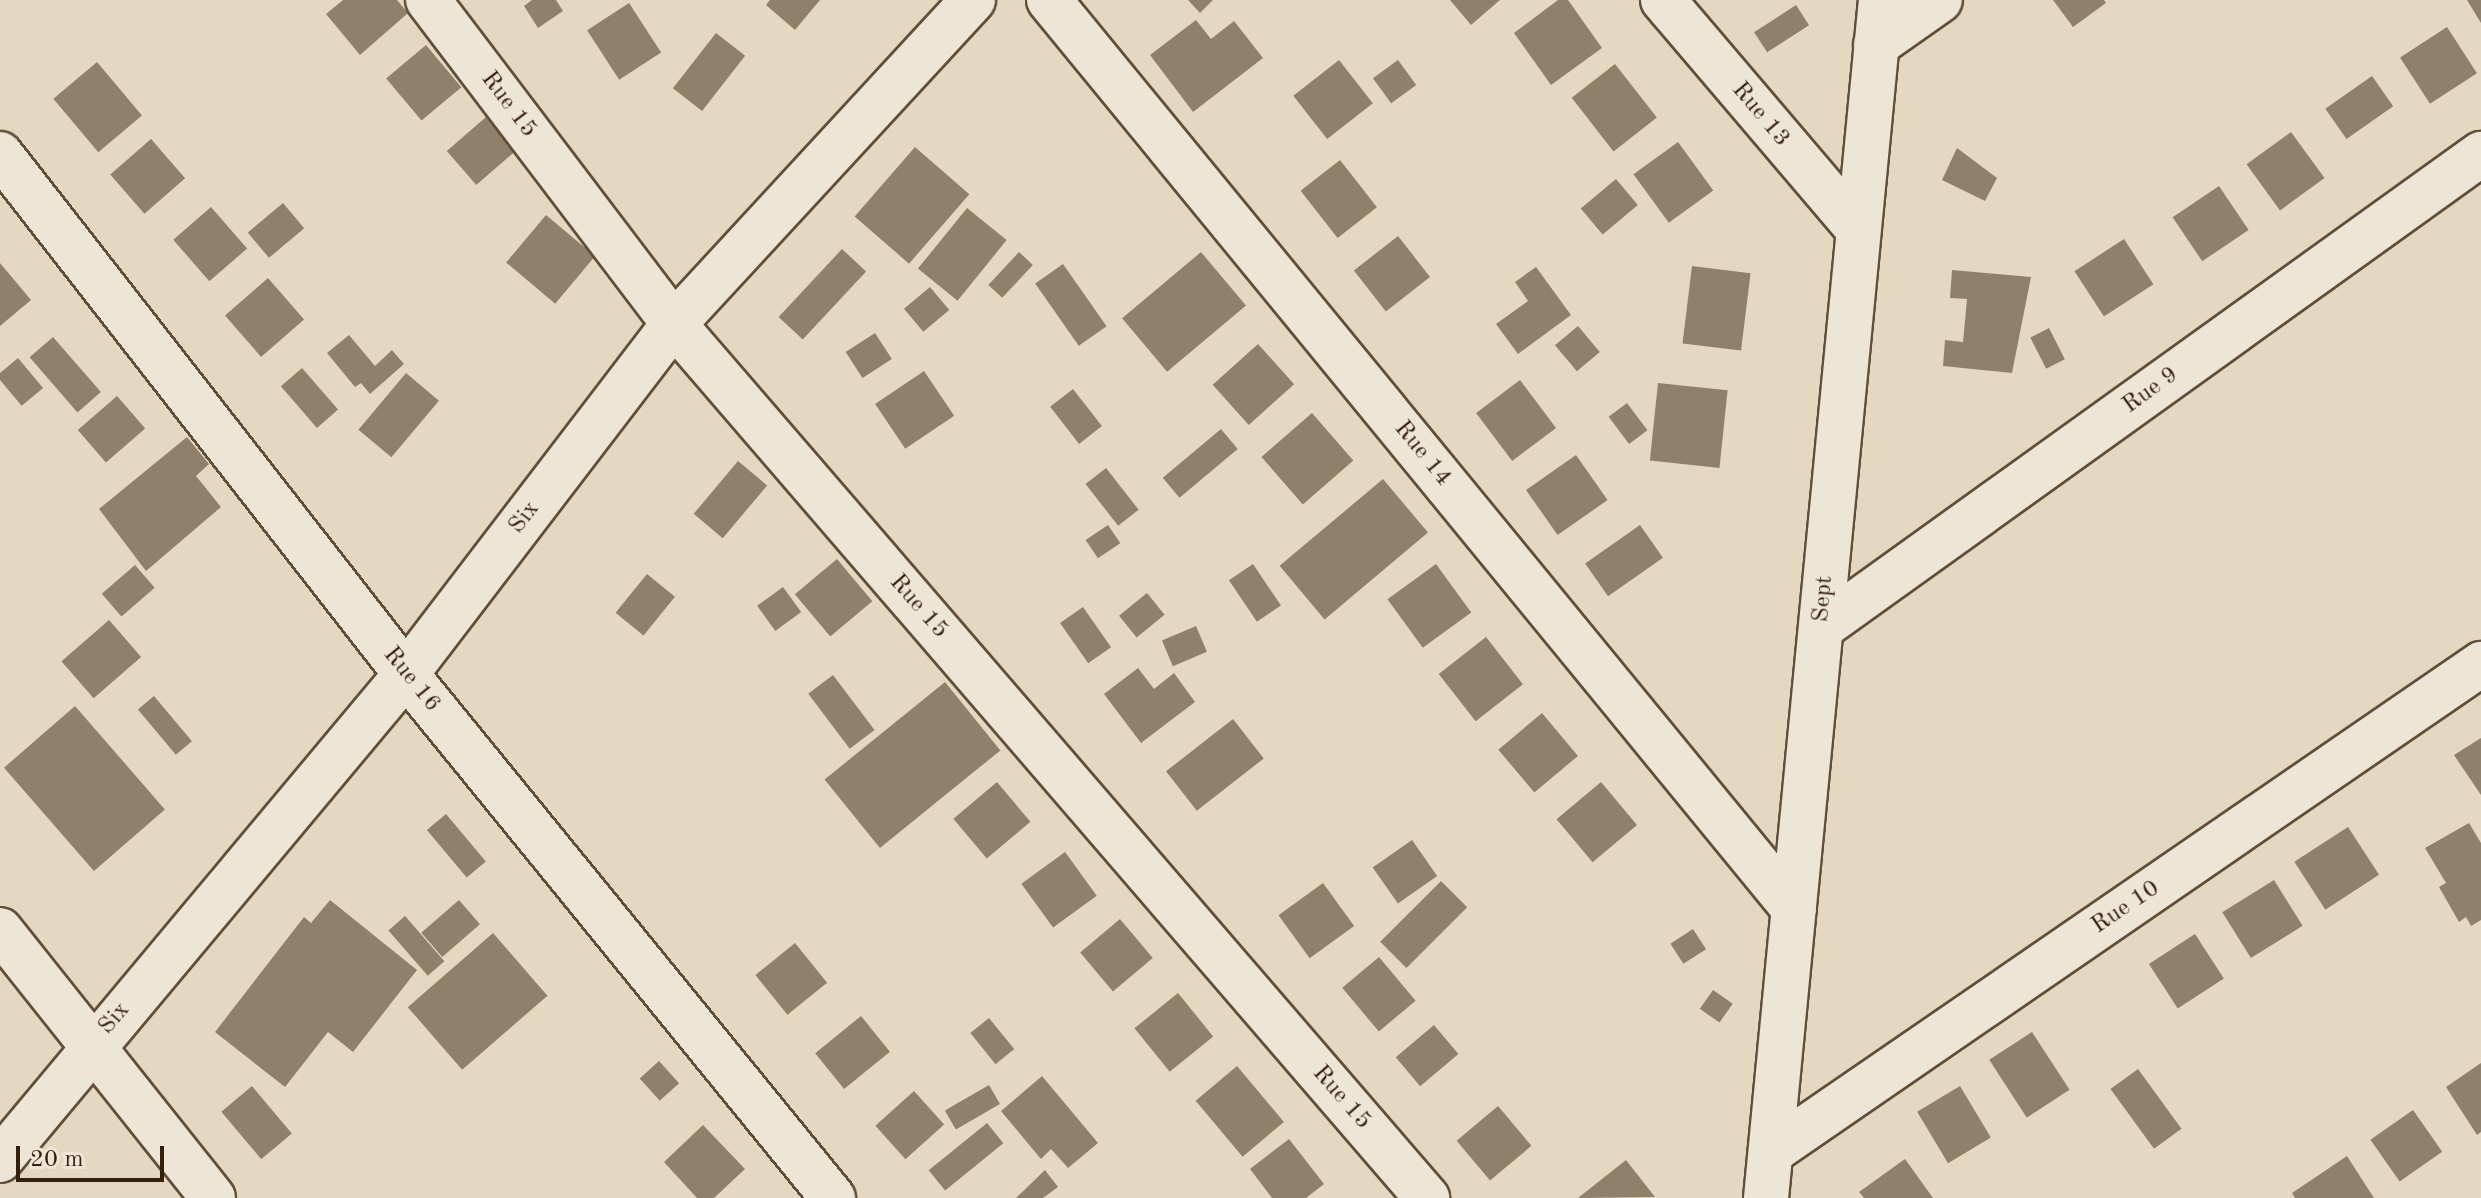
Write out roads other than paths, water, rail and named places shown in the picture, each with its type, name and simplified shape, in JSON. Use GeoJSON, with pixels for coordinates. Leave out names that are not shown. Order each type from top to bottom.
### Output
{"type":"FeatureCollection","features":[{"type":"Feature","properties":{"kind":"street","name":"Rue 15"},"geometry":{"type":"LineString","coordinates":[[428,0],[674,324],[1427,1198]]}},
{"type":"Feature","properties":{"kind":"street","name":"Six"},"geometry":{"type":"LineString","coordinates":[[0,1160],[90,1048],[406,674],[674,324],[973,0]]}},
{"type":"Feature","properties":{"kind":"street","name":"Rue 14"},"geometry":{"type":"LineString","coordinates":[[1049,0],[1794,909]]}},
{"type":"Feature","properties":{"kind":"street","name":"Rue 13"},"geometry":{"type":"LineString","coordinates":[[1663,0],[1858,229]]}},
{"type":"Feature","properties":{"kind":"street","name":"Sept"},"geometry":{"type":"LineString","coordinates":[[1766,1198],[1881,0]]}},
{"type":"Feature","properties":{"kind":"street"},"geometry":{"type":"LineString","coordinates":[[1876,45],[1940,0]]}},
{"type":"Feature","properties":{"kind":"street","name":"Rue 16"},"geometry":{"type":"LineString","coordinates":[[0,154],[406,674],[833,1198]]}},
{"type":"Feature","properties":{"kind":"street","name":"Rue 9"},"geometry":{"type":"LineString","coordinates":[[1821,628],[2481,154]]}},
{"type":"Feature","properties":{"kind":"street","name":"Rue 10"},"geometry":{"type":"LineString","coordinates":[[1771,1152],[2481,664]]}},
{"type":"Feature","properties":{"kind":"street"},"geometry":{"type":"LineString","coordinates":[[0,930],[90,1048],[213,1198]]}}]}
